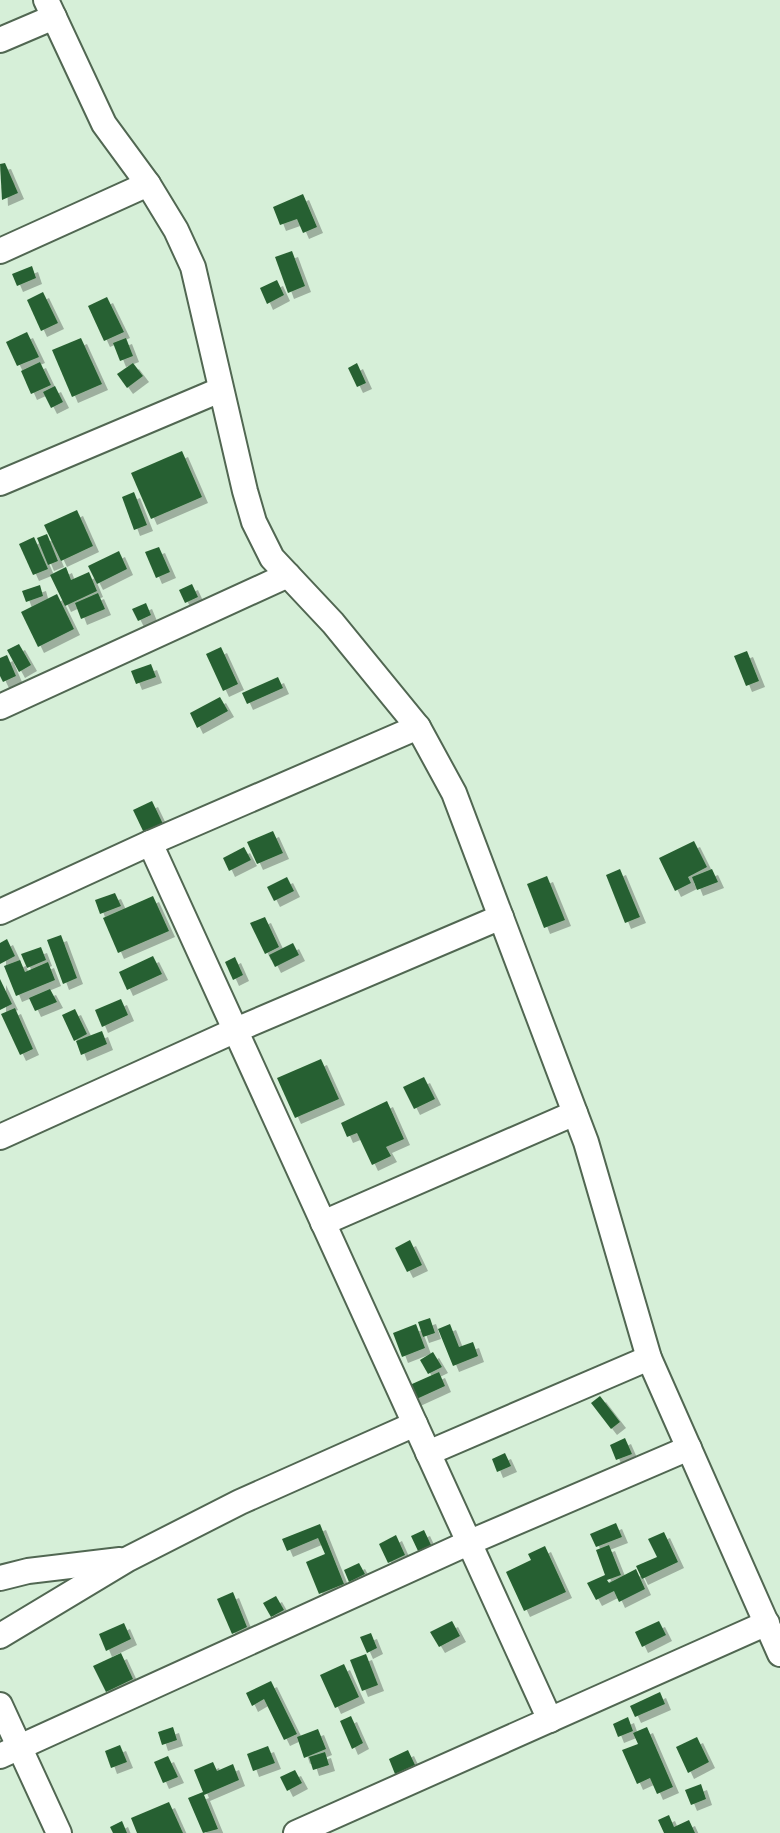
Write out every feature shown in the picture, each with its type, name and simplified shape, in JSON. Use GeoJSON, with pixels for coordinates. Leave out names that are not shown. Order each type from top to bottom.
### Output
{"type":"FeatureCollection","features":[{"type":"Feature","properties":{"kind":"street"},"geometry":{"type":"LineString","coordinates":[[0,40],[50,8],[104,124],[148,184],[176,230],[193,267],[220,390],[254,522],[272,558],[332,623],[418,727],[454,793],[586,1142],[649,1358],[780,1654]]}},
{"type":"Feature","properties":{"kind":"street"},"geometry":{"type":"LineString","coordinates":[[0,251],[148,184]]}},
{"type":"Feature","properties":{"kind":"street"},"geometry":{"type":"LineString","coordinates":[[0,483],[220,390]]}},
{"type":"Feature","properties":{"kind":"street"},"geometry":{"type":"LineString","coordinates":[[0,707],[288,575]]}},
{"type":"Feature","properties":{"kind":"street"},"geometry":{"type":"LineString","coordinates":[[0,912],[150,843],[418,727]]}},
{"type":"Feature","properties":{"kind":"street"},"geometry":{"type":"LineString","coordinates":[[150,843],[550,1720]]}},
{"type":"Feature","properties":{"kind":"street"},"geometry":{"type":"LineString","coordinates":[[0,1138],[236,1030],[501,916]]}},
{"type":"Feature","properties":{"kind":"street"},"geometry":{"type":"LineString","coordinates":[[323,1223],[575,1113]]}},
{"type":"Feature","properties":{"kind":"street"},"geometry":{"type":"LineString","coordinates":[[428,1453],[649,1358]]}},
{"type":"Feature","properties":{"kind":"street"},"geometry":{"type":"LineString","coordinates":[[0,1636],[128,1559],[240,1502],[415,1424]]}},
{"type":"Feature","properties":{"kind":"street"},"geometry":{"type":"LineString","coordinates":[[9,1751],[468,1543],[689,1448]]}},
{"type":"Feature","properties":{"kind":"street"},"geometry":{"type":"LineString","coordinates":[[0,1578],[28,1571],[128,1559]]}},
{"type":"Feature","properties":{"kind":"street"},"geometry":{"type":"LineString","coordinates":[[296,1833],[767,1623]]}},
{"type":"Feature","properties":{"kind":"street"},"geometry":{"type":"LineString","coordinates":[[0,1705],[9,1751],[60,1833]]}},
{"type":"Feature","properties":{"kind":"building"},"geometry":{"type":"Polygon","coordinates":[[[5,163],[18,193],[2,200],[0,164],[5,163]]]}},
{"type":"Feature","properties":{"kind":"building"},"geometry":{"type":"Polygon","coordinates":[[[303,194],[317,227],[303,233],[297,219],[280,225],[273,207],[303,194]]]}},
{"type":"Feature","properties":{"kind":"building"},"geometry":{"type":"Polygon","coordinates":[[[292,251],[305,286],[288,293],[275,257],[292,251]]]}},
{"type":"Feature","properties":{"kind":"building"},"geometry":{"type":"Polygon","coordinates":[[[32,266],[36,278],[17,286],[12,274],[32,266]]]}},
{"type":"Feature","properties":{"kind":"building"},"geometry":{"type":"Polygon","coordinates":[[[277,280],[284,295],[267,304],[260,288],[277,280]]]}},
{"type":"Feature","properties":{"kind":"building"},"geometry":{"type":"Polygon","coordinates":[[[43,292],[58,323],[41,331],[27,300],[43,292]]]}},
{"type":"Feature","properties":{"kind":"building"},"geometry":{"type":"Polygon","coordinates":[[[107,297],[124,332],[104,341],[88,306],[107,297]]]}},
{"type":"Feature","properties":{"kind":"building"},"geometry":{"type":"Polygon","coordinates":[[[27,332],[39,357],[17,366],[6,342],[27,332]]]}},
{"type":"Feature","properties":{"kind":"building"},"geometry":{"type":"Polygon","coordinates":[[[81,338],[102,384],[72,397],[52,350],[81,338]]]}},
{"type":"Feature","properties":{"kind":"building"},"geometry":{"type":"Polygon","coordinates":[[[126,338],[133,356],[120,361],[113,343],[126,338]]]}},
{"type":"Feature","properties":{"kind":"building"},"geometry":{"type":"Polygon","coordinates":[[[40,362],[51,385],[31,394],[21,371],[40,362]]]}},
{"type":"Feature","properties":{"kind":"building"},"geometry":{"type":"Polygon","coordinates":[[[133,363],[143,376],[127,388],[117,374],[133,363]]]}},
{"type":"Feature","properties":{"kind":"building"},"geometry":{"type":"Polygon","coordinates":[[[357,363],[366,383],[357,387],[348,368],[357,363]]]}},
{"type":"Feature","properties":{"kind":"building"},"geometry":{"type":"Polygon","coordinates":[[[55,386],[63,402],[51,408],[43,392],[55,386]]]}},
{"type":"Feature","properties":{"kind":"building"},"geometry":{"type":"Polygon","coordinates":[[[182,451],[202,497],[151,519],[131,473],[182,451]]]}},
{"type":"Feature","properties":{"kind":"building"},"geometry":{"type":"Polygon","coordinates":[[[134,492],[147,525],[134,530],[122,497],[134,492]]]}},
{"type":"Feature","properties":{"kind":"building"},"geometry":{"type":"Polygon","coordinates":[[[77,510],[93,546],[61,561],[44,525],[77,510]]]}},
{"type":"Feature","properties":{"kind":"building"},"geometry":{"type":"Polygon","coordinates":[[[47,534],[58,561],[48,565],[37,538],[47,534]]]}},
{"type":"Feature","properties":{"kind":"building"},"geometry":{"type":"Polygon","coordinates":[[[34,537],[48,569],[33,575],[19,544],[34,537]]]}},
{"type":"Feature","properties":{"kind":"building"},"geometry":{"type":"Polygon","coordinates":[[[159,547],[170,572],[156,578],[145,552],[159,547]]]}},
{"type":"Feature","properties":{"kind":"building"},"geometry":{"type":"Polygon","coordinates":[[[119,551],[127,569],[97,584],[88,566],[119,551]]]}},
{"type":"Feature","properties":{"kind":"building"},"geometry":{"type":"Polygon","coordinates":[[[66,567],[71,580],[89,572],[97,591],[65,606],[50,575],[66,567]]]}},
{"type":"Feature","properties":{"kind":"building"},"geometry":{"type":"Polygon","coordinates":[[[192,584],[198,597],[185,603],[179,590],[192,584]]]}},
{"type":"Feature","properties":{"kind":"building"},"geometry":{"type":"Polygon","coordinates":[[[40,585],[43,596],[26,602],[22,591],[40,585]]]}},
{"type":"Feature","properties":{"kind":"building"},"geometry":{"type":"Polygon","coordinates":[[[98,593],[105,609],[81,619],[75,603],[98,593]]]}},
{"type":"Feature","properties":{"kind":"building"},"geometry":{"type":"Polygon","coordinates":[[[57,594],[74,629],[38,647],[21,612],[57,594]]]}},
{"type":"Feature","properties":{"kind":"building"},"geometry":{"type":"Polygon","coordinates":[[[146,603],[151,615],[138,621],[132,609],[146,603]]]}},
{"type":"Feature","properties":{"kind":"building"},"geometry":{"type":"Polygon","coordinates":[[[19,644],[31,665],[19,672],[7,650],[19,644]]]}},
{"type":"Feature","properties":{"kind":"building"},"geometry":{"type":"Polygon","coordinates":[[[221,647],[238,684],[223,691],[206,654],[221,647]]]}},
{"type":"Feature","properties":{"kind":"building"},"geometry":{"type":"Polygon","coordinates":[[[747,651],[759,681],[746,686],[734,656],[747,651]]]}},
{"type":"Feature","properties":{"kind":"building"},"geometry":{"type":"Polygon","coordinates":[[[7,655],[16,676],[3,682],[0,676],[0,658],[7,655]]]}},
{"type":"Feature","properties":{"kind":"building"},"geometry":{"type":"Polygon","coordinates":[[[151,664],[156,677],[136,684],[131,671],[151,664]]]}},
{"type":"Feature","properties":{"kind":"building"},"geometry":{"type":"Polygon","coordinates":[[[278,677],[283,688],[247,704],[242,693],[278,677]]]}},
{"type":"Feature","properties":{"kind":"building"},"geometry":{"type":"Polygon","coordinates":[[[220,697],[228,711],[197,728],[190,713],[220,697]]]}},
{"type":"Feature","properties":{"kind":"building"},"geometry":{"type":"Polygon","coordinates":[[[152,801],[163,824],[144,833],[133,810],[152,801]]]}},
{"type":"Feature","properties":{"kind":"building"},"geometry":{"type":"Polygon","coordinates":[[[273,831],[283,853],[257,864],[247,842],[273,831]]]}},
{"type":"Feature","properties":{"kind":"building"},"geometry":{"type":"Polygon","coordinates":[[[694,841],[707,867],[688,877],[691,883],[675,891],[659,858],[694,841]]]}},
{"type":"Feature","properties":{"kind":"building"},"geometry":{"type":"Polygon","coordinates":[[[244,847],[251,860],[229,871],[223,858],[244,847]]]}},
{"type":"Feature","properties":{"kind":"building"},"geometry":{"type":"Polygon","coordinates":[[[620,869],[640,917],[625,923],[606,875],[620,869]]]}},
{"type":"Feature","properties":{"kind":"building"},"geometry":{"type":"Polygon","coordinates":[[[712,869],[718,882],[697,890],[692,877],[712,869]]]}},
{"type":"Feature","properties":{"kind":"building"},"geometry":{"type":"Polygon","coordinates":[[[547,876],[565,920],[544,928],[527,884],[547,876]]]}},
{"type":"Feature","properties":{"kind":"building"},"geometry":{"type":"Polygon","coordinates":[[[287,877],[294,891],[274,901],[267,887],[287,877]]]}},
{"type":"Feature","properties":{"kind":"building"},"geometry":{"type":"Polygon","coordinates":[[[115,893],[121,906],[100,914],[95,900],[115,893]]]}},
{"type":"Feature","properties":{"kind":"building"},"geometry":{"type":"Polygon","coordinates":[[[153,896],[169,931],[118,953],[103,918],[153,896]]]}},
{"type":"Feature","properties":{"kind":"building"},"geometry":{"type":"Polygon","coordinates":[[[265,917],[279,947],[265,954],[250,923],[265,917]]]}},
{"type":"Feature","properties":{"kind":"building"},"geometry":{"type":"Polygon","coordinates":[[[61,935],[77,978],[63,984],[47,940],[61,935]]]}},
{"type":"Feature","properties":{"kind":"building"},"geometry":{"type":"Polygon","coordinates":[[[7,939],[15,956],[0,964],[0,943],[7,939]]]}},
{"type":"Feature","properties":{"kind":"building"},"geometry":{"type":"Polygon","coordinates":[[[293,943],[299,955],[275,967],[269,955],[293,943]]]}},
{"type":"Feature","properties":{"kind":"building"},"geometry":{"type":"Polygon","coordinates":[[[41,947],[46,960],[27,968],[21,954],[41,947]]]}},
{"type":"Feature","properties":{"kind":"building"},"geometry":{"type":"Polygon","coordinates":[[[153,956],[162,974],[127,990],[119,972],[153,956]]]}},
{"type":"Feature","properties":{"kind":"building"},"geometry":{"type":"Polygon","coordinates":[[[235,957],[243,975],[233,980],[225,962],[235,957]]]}},
{"type":"Feature","properties":{"kind":"building"},"geometry":{"type":"Polygon","coordinates":[[[20,960],[25,972],[48,962],[55,980],[16,996],[4,966],[20,960]]]}},
{"type":"Feature","properties":{"kind":"building"},"geometry":{"type":"Polygon","coordinates":[[[0,979],[12,1004],[0,1010],[0,979]]]}},
{"type":"Feature","properties":{"kind":"building"},"geometry":{"type":"Polygon","coordinates":[[[50,989],[57,1002],[35,1011],[29,998],[50,989]]]}},
{"type":"Feature","properties":{"kind":"building"},"geometry":{"type":"Polygon","coordinates":[[[121,999],[128,1015],[102,1027],[95,1010],[121,999]]]}},
{"type":"Feature","properties":{"kind":"building"},"geometry":{"type":"Polygon","coordinates":[[[15,1008],[33,1049],[20,1055],[1,1014],[15,1008]]]}},
{"type":"Feature","properties":{"kind":"building"},"geometry":{"type":"Polygon","coordinates":[[[75,1009],[87,1034],[74,1041],[62,1015],[75,1009]]]}},
{"type":"Feature","properties":{"kind":"building"},"geometry":{"type":"Polygon","coordinates":[[[102,1031],[107,1044],[81,1055],[76,1041],[102,1031]]]}},
{"type":"Feature","properties":{"kind":"building"},"geometry":{"type":"Polygon","coordinates":[[[321,1059],[339,1099],[295,1118],[277,1078],[321,1059]]]}},
{"type":"Feature","properties":{"kind":"building"},"geometry":{"type":"Polygon","coordinates":[[[424,1077],[435,1099],[414,1109],[403,1087],[424,1077]]]}},
{"type":"Feature","properties":{"kind":"building"},"geometry":{"type":"Polygon","coordinates":[[[387,1101],[404,1139],[386,1147],[391,1156],[372,1165],[357,1133],[347,1137],[341,1123],[387,1101]]]}},
{"type":"Feature","properties":{"kind":"building"},"geometry":{"type":"Polygon","coordinates":[[[410,1240],[422,1265],[407,1272],[395,1248],[410,1240]]]}},
{"type":"Feature","properties":{"kind":"building"},"geometry":{"type":"Polygon","coordinates":[[[430,1318],[435,1333],[423,1337],[418,1322],[430,1318]]]}},
{"type":"Feature","properties":{"kind":"building"},"geometry":{"type":"Polygon","coordinates":[[[416,1324],[425,1348],[402,1357],[393,1333],[416,1324]]]}},
{"type":"Feature","properties":{"kind":"building"},"geometry":{"type":"Polygon","coordinates":[[[450,1324],[459,1347],[473,1342],[478,1356],[453,1366],[438,1329],[450,1324]]]}},
{"type":"Feature","properties":{"kind":"building"},"geometry":{"type":"Polygon","coordinates":[[[433,1352],[442,1367],[428,1374],[420,1360],[433,1352]]]}},
{"type":"Feature","properties":{"kind":"building"},"geometry":{"type":"Polygon","coordinates":[[[439,1372],[445,1386],[410,1402],[403,1388],[439,1372]]]}},
{"type":"Feature","properties":{"kind":"building"},"geometry":{"type":"Polygon","coordinates":[[[600,1396],[620,1422],[611,1429],[591,1403],[600,1396]]]}},
{"type":"Feature","properties":{"kind":"building"},"geometry":{"type":"Polygon","coordinates":[[[625,1438],[632,1454],[616,1460],[610,1445],[625,1438]]]}},
{"type":"Feature","properties":{"kind":"building"},"geometry":{"type":"Polygon","coordinates":[[[505,1453],[511,1466],[497,1472],[492,1459],[505,1453]]]}},
{"type":"Feature","properties":{"kind":"building"},"geometry":{"type":"Polygon","coordinates":[[[616,1523],[622,1537],[596,1547],[590,1534],[616,1523]]]}},
{"type":"Feature","properties":{"kind":"building"},"geometry":{"type":"Polygon","coordinates":[[[320,1524],[344,1584],[319,1594],[306,1562],[325,1554],[318,1538],[287,1551],[282,1539],[320,1524]]]}},
{"type":"Feature","properties":{"kind":"building"},"geometry":{"type":"Polygon","coordinates":[[[424,1530],[431,1545],[418,1551],[411,1536],[424,1530]]]}},
{"type":"Feature","properties":{"kind":"building"},"geometry":{"type":"Polygon","coordinates":[[[664,1532],[678,1562],[642,1579],[636,1566],[657,1557],[648,1539],[664,1532]]]}},
{"type":"Feature","properties":{"kind":"building"},"geometry":{"type":"Polygon","coordinates":[[[396,1535],[405,1555],[388,1563],[379,1544],[396,1535]]]}},
{"type":"Feature","properties":{"kind":"building"},"geometry":{"type":"Polygon","coordinates":[[[609,1545],[621,1575],[607,1580],[609,1583],[636,1569],[645,1589],[619,1602],[614,1591],[596,1600],[587,1583],[605,1575],[596,1550],[609,1545]]]}},
{"type":"Feature","properties":{"kind":"building"},"geometry":{"type":"Polygon","coordinates":[[[545,1546],[566,1592],[524,1611],[506,1572],[531,1560],[528,1554],[545,1546]]]}},
{"type":"Feature","properties":{"kind":"building"},"geometry":{"type":"Polygon","coordinates":[[[359,1563],[365,1574],[349,1582],[344,1570],[359,1563]]]}},
{"type":"Feature","properties":{"kind":"building"},"geometry":{"type":"Polygon","coordinates":[[[233,1592],[247,1627],[232,1634],[217,1599],[233,1592]]]}},
{"type":"Feature","properties":{"kind":"building"},"geometry":{"type":"Polygon","coordinates":[[[276,1596],[284,1610],[271,1617],[263,1603],[276,1596]]]}},
{"type":"Feature","properties":{"kind":"building"},"geometry":{"type":"Polygon","coordinates":[[[452,1621],[460,1636],[439,1647],[430,1632],[452,1621]]]}},
{"type":"Feature","properties":{"kind":"building"},"geometry":{"type":"Polygon","coordinates":[[[659,1621],[666,1635],[642,1647],[635,1632],[659,1621]]]}},
{"type":"Feature","properties":{"kind":"building"},"geometry":{"type":"Polygon","coordinates":[[[124,1623],[131,1639],[106,1651],[99,1634],[124,1623]]]}},
{"type":"Feature","properties":{"kind":"building"},"geometry":{"type":"Polygon","coordinates":[[[371,1633],[377,1648],[367,1653],[360,1637],[371,1633]]]}},
{"type":"Feature","properties":{"kind":"building"},"geometry":{"type":"Polygon","coordinates":[[[121,1653],[133,1679],[106,1692],[93,1666],[121,1653]]]}},
{"type":"Feature","properties":{"kind":"building"},"geometry":{"type":"Polygon","coordinates":[[[366,1654],[378,1685],[362,1691],[350,1660],[366,1654]]]}},
{"type":"Feature","properties":{"kind":"building"},"geometry":{"type":"Polygon","coordinates":[[[344,1664],[359,1697],[335,1708],[320,1675],[344,1664]]]}},
{"type":"Feature","properties":{"kind":"building"},"geometry":{"type":"Polygon","coordinates":[[[271,1681],[297,1734],[284,1740],[264,1699],[252,1706],[246,1693],[271,1681]]]}},
{"type":"Feature","properties":{"kind":"building"},"geometry":{"type":"Polygon","coordinates":[[[660,1692],[665,1704],[635,1717],[630,1706],[660,1692]]]}},
{"type":"Feature","properties":{"kind":"building"},"geometry":{"type":"Polygon","coordinates":[[[351,1716],[363,1743],[352,1749],[340,1721],[351,1716]]]}},
{"type":"Feature","properties":{"kind":"building"},"geometry":{"type":"Polygon","coordinates":[[[628,1717],[633,1731],[618,1737],[613,1724],[628,1717]]]}},
{"type":"Feature","properties":{"kind":"building"},"geometry":{"type":"Polygon","coordinates":[[[173,1727],[177,1740],[162,1745],[158,1732],[173,1727]]]}},
{"type":"Feature","properties":{"kind":"building"},"geometry":{"type":"Polygon","coordinates":[[[647,1727],[673,1787],[657,1794],[650,1778],[637,1784],[622,1750],[638,1744],[633,1733],[647,1727]]]}},
{"type":"Feature","properties":{"kind":"building"},"geometry":{"type":"Polygon","coordinates":[[[318,1729],[326,1749],[304,1758],[297,1737],[318,1729]]]}},
{"type":"Feature","properties":{"kind":"building"},"geometry":{"type":"Polygon","coordinates":[[[697,1737],[709,1762],[688,1773],[676,1747],[697,1737]]]}},
{"type":"Feature","properties":{"kind":"building"},"geometry":{"type":"Polygon","coordinates":[[[120,1745],[127,1762],[111,1768],[105,1751],[120,1745]]]}},
{"type":"Feature","properties":{"kind":"building"},"geometry":{"type":"Polygon","coordinates":[[[268,1746],[275,1763],[253,1771],[247,1754],[268,1746]]]}},
{"type":"Feature","properties":{"kind":"building"},"geometry":{"type":"Polygon","coordinates":[[[408,1750],[415,1765],[395,1774],[389,1759],[408,1750]]]}},
{"type":"Feature","properties":{"kind":"building"},"geometry":{"type":"Polygon","coordinates":[[[325,1752],[329,1765],[313,1770],[309,1757],[325,1752]]]}},
{"type":"Feature","properties":{"kind":"building"},"geometry":{"type":"Polygon","coordinates":[[[168,1756],[178,1777],[163,1783],[154,1762],[168,1756]]]}},
{"type":"Feature","properties":{"kind":"building"},"geometry":{"type":"Polygon","coordinates":[[[213,1762],[217,1771],[233,1764],[239,1780],[204,1795],[218,1829],[203,1833],[188,1798],[203,1792],[194,1770],[213,1762]]]}},
{"type":"Feature","properties":{"kind":"building"},"geometry":{"type":"Polygon","coordinates":[[[295,1770],[302,1783],[287,1791],[280,1777],[295,1770]]]}},
{"type":"Feature","properties":{"kind":"building"},"geometry":{"type":"Polygon","coordinates":[[[701,1784],[706,1799],[691,1805],[685,1790],[701,1784]]]}},
{"type":"Feature","properties":{"kind":"building"},"geometry":{"type":"Polygon","coordinates":[[[169,1802],[183,1833],[137,1833],[131,1818],[169,1802]]]}},
{"type":"Feature","properties":{"kind":"building"},"geometry":{"type":"Polygon","coordinates":[[[669,1815],[674,1827],[689,1820],[695,1833],[664,1833],[658,1820],[669,1815]]]}},
{"type":"Feature","properties":{"kind":"building"},"geometry":{"type":"Polygon","coordinates":[[[122,1821],[127,1833],[113,1833],[110,1827],[122,1821]]]}}]}
